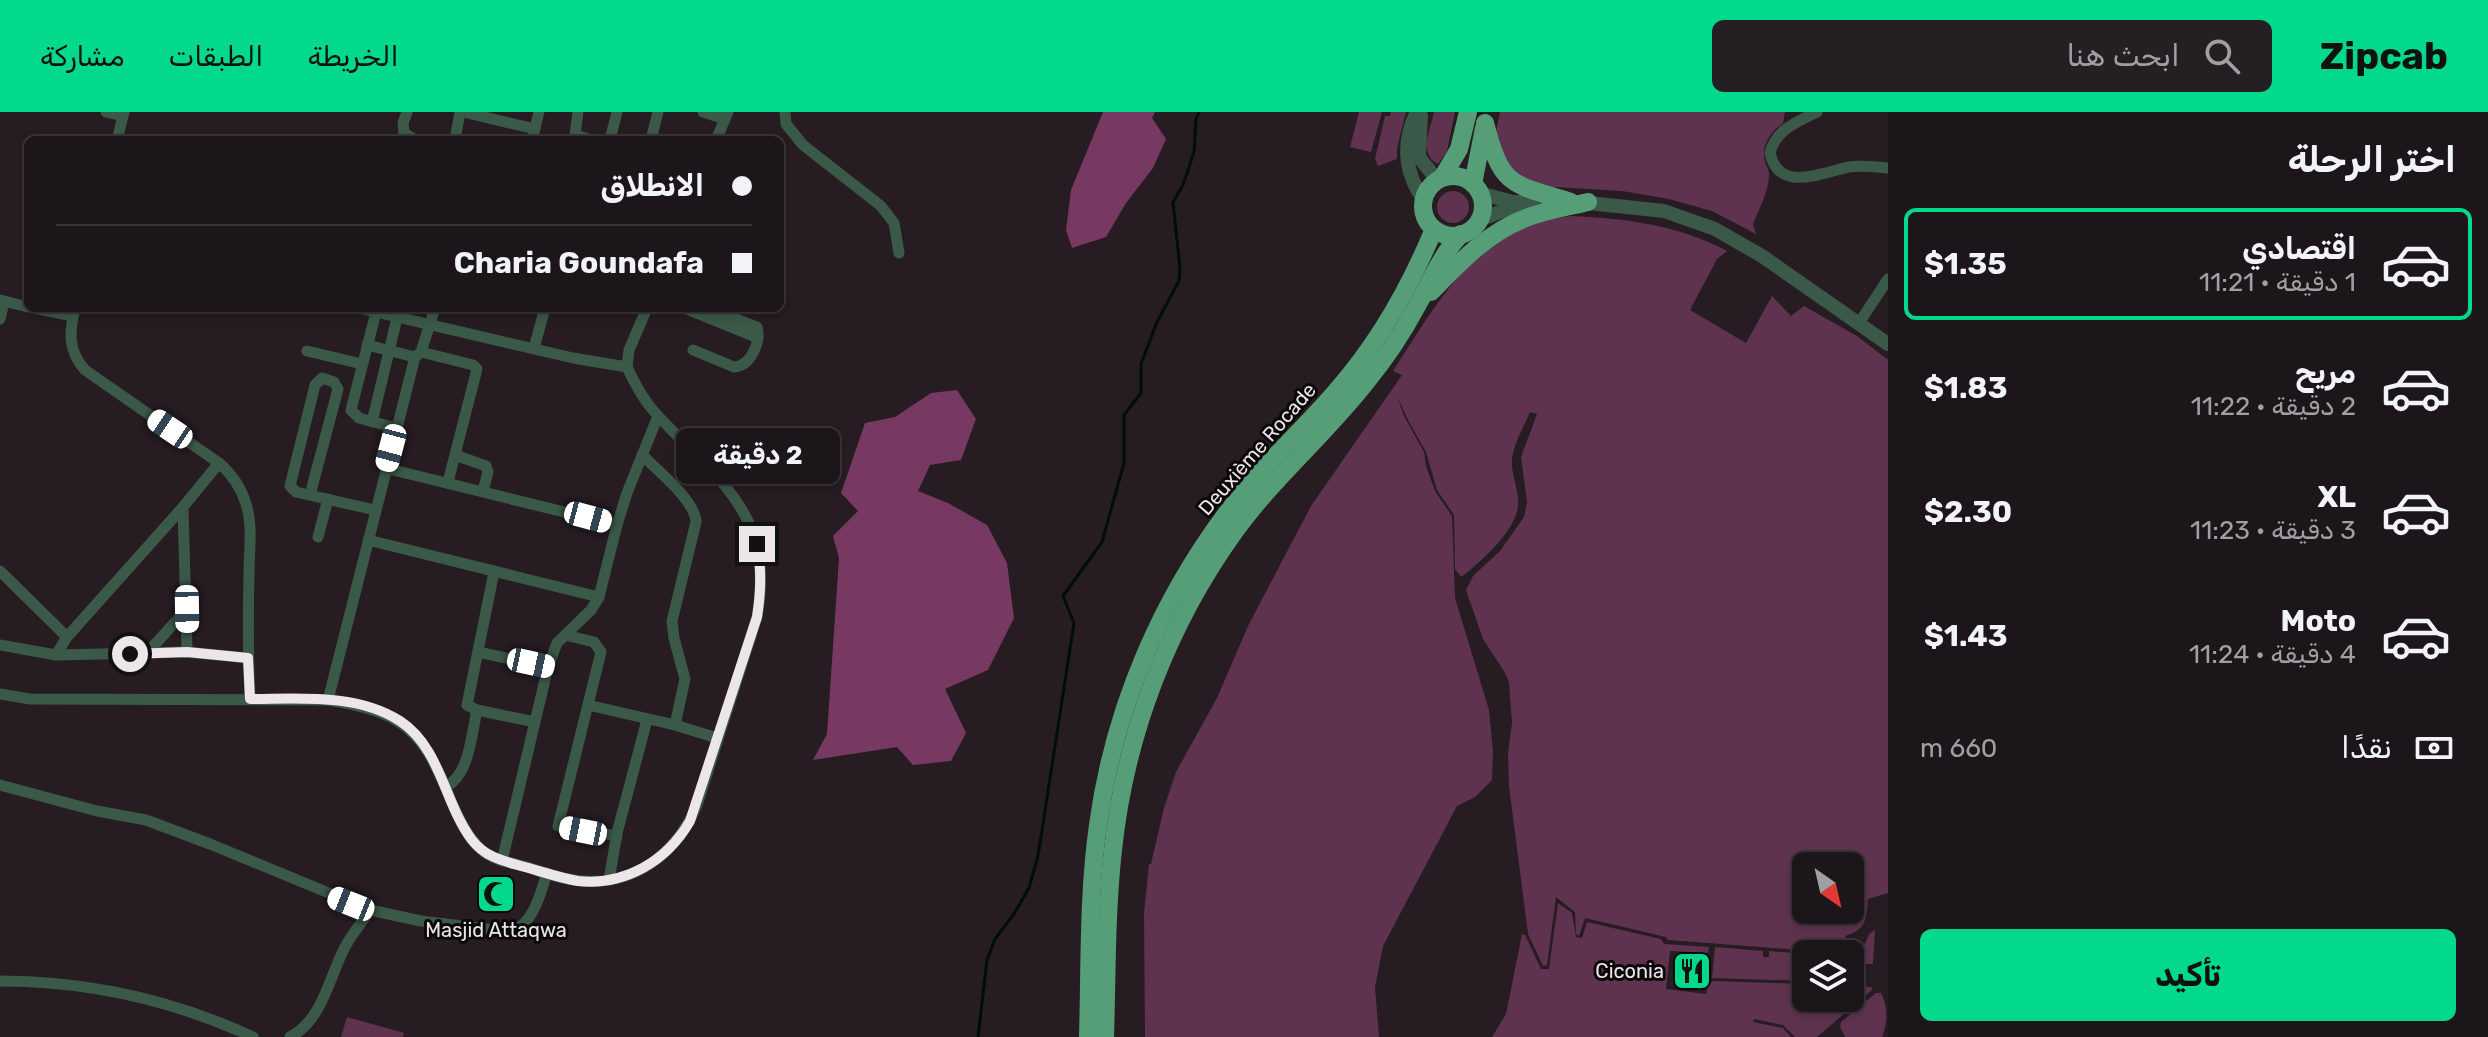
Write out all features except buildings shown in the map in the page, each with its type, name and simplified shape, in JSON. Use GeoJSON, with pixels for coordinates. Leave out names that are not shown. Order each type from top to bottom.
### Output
{"type":"FeatureCollection","features":[{"type":"Feature","properties":{"kind":"highway"},"geometry":{"type":"LineString","coordinates":[[1468,112],[1459,149],[1440,179],[1428,189],[1424,200],[1425,216],[1434,229],[1450,235],[1471,229],[1479,220],[1482,209],[1476,188],[1486,118]]}},
{"type":"Feature","properties":{"kind":"highway"},"geometry":{"type":"LineString","coordinates":[[1486,118],[1494,156],[1506,177],[1521,186],[1580,202]]}},
{"type":"Feature","properties":{"kind":"highway"},"geometry":{"type":"LineString","coordinates":[[1440,179],[1458,177],[1476,188]]}},
{"type":"Feature","properties":{"kind":"highway"},"geometry":{"type":"LineString","coordinates":[[1416,309],[1463,260],[1503,229],[1534,215],[1580,202]]}},
{"type":"Feature","properties":{"kind":"highway","name":"Deuxième Rocade"},"geometry":{"type":"LineString","coordinates":[[1088,1037],[1092,885],[1098,825],[1116,738],[1146,653],[1179,587],[1219,524],[1256,477],[1330,398],[1372,346],[1407,290],[1434,229]]}},
{"type":"Feature","properties":{"kind":"highway","name":"Deuxième Rocade"},"geometry":{"type":"LineString","coordinates":[[1105,1037],[1110,877],[1117,820],[1135,736],[1164,655],[1203,579],[1235,531],[1270,486],[1366,383],[1416,309],[1443,257],[1461,234]]}},
{"type":"Feature","properties":{"kind":"street"},"geometry":{"type":"LineString","coordinates":[[106,112],[124,114],[118,136]]}},
{"type":"Feature","properties":{"kind":"street"},"geometry":{"type":"LineString","coordinates":[[407,112],[403,123],[404,133],[409,136]]}},
{"type":"Feature","properties":{"kind":"street"},"geometry":{"type":"LineString","coordinates":[[456,136],[461,112],[533,134],[539,112]]}},
{"type":"Feature","properties":{"kind":"street"},"geometry":{"type":"LineString","coordinates":[[578,112],[575,135],[578,136]]}},
{"type":"Feature","properties":{"kind":"street"},"geometry":{"type":"LineString","coordinates":[[611,136],[617,112]]}},
{"type":"Feature","properties":{"kind":"street"},"geometry":{"type":"LineString","coordinates":[[652,136],[658,112]]}},
{"type":"Feature","properties":{"kind":"street"},"geometry":{"type":"LineString","coordinates":[[703,112],[727,116],[718,136]]}},
{"type":"Feature","properties":{"kind":"street"},"geometry":{"type":"LineString","coordinates":[[785,112],[786,124],[803,145],[881,206],[894,223],[899,253]]}},
{"type":"Feature","properties":{"kind":"street"},"geometry":{"type":"LineString","coordinates":[[1419,112],[1419,157],[1422,164],[1440,179]]}},
{"type":"Feature","properties":{"kind":"street"},"geometry":{"type":"LineString","coordinates":[[1419,112],[1410,130],[1407,156],[1411,180],[1424,200]]}},
{"type":"Feature","properties":{"kind":"street"},"geometry":{"type":"LineString","coordinates":[[1817,112],[1786,128],[1774,141],[1770,157],[1780,171],[1807,178],[1856,166],[1888,168]]}},
{"type":"Feature","properties":{"kind":"street"},"geometry":{"type":"LineString","coordinates":[[1476,188],[1525,203]]}},
{"type":"Feature","properties":{"kind":"street"},"geometry":{"type":"LineString","coordinates":[[1479,220],[1525,203],[1580,202],[1664,211],[1715,229],[1747,247],[1888,344]]}},
{"type":"Feature","properties":{"kind":"street"},"geometry":{"type":"LineString","coordinates":[[1859,323],[1888,279]]}},
{"type":"Feature","properties":{"kind":"street"},"geometry":{"type":"LineString","coordinates":[[0,319],[2,301],[24,306]]}},
{"type":"Feature","properties":{"kind":"street"},"geometry":{"type":"LineString","coordinates":[[74,312],[72,351],[85,370],[219,463],[232,474],[241,489],[248,507],[250,699]]}},
{"type":"Feature","properties":{"kind":"street"},"geometry":{"type":"LineString","coordinates":[[396,428],[355,416],[351,410],[376,312],[573,358],[627,367]]}},
{"type":"Feature","properties":{"kind":"street"},"geometry":{"type":"LineString","coordinates":[[328,700],[385,468],[418,354],[434,312]]}},
{"type":"Feature","properties":{"kind":"street"},"geometry":{"type":"LineString","coordinates":[[534,348],[544,312]]}},
{"type":"Feature","properties":{"kind":"street"},"geometry":{"type":"LineString","coordinates":[[0,694],[30,699],[328,700],[371,708],[399,720],[429,752],[472,840],[489,856],[576,880],[609,880],[643,869],[676,843],[694,813],[757,617],[761,593],[757,544],[746,514],[732,493],[658,416],[638,389],[627,367],[629,350],[645,312]]}},
{"type":"Feature","properties":{"kind":"street"},"geometry":{"type":"LineString","coordinates":[[696,312],[758,332]]}},
{"type":"Feature","properties":{"kind":"street"},"geometry":{"type":"LineString","coordinates":[[717,312],[758,332]]}},
{"type":"Feature","properties":{"kind":"street"},"geometry":{"type":"LineString","coordinates":[[372,422],[397,318]]}},
{"type":"Feature","properties":{"kind":"street"},"geometry":{"type":"LineString","coordinates":[[693,350],[740,367],[749,361],[758,332]]}},
{"type":"Feature","properties":{"kind":"street"},"geometry":{"type":"LineString","coordinates":[[367,345],[473,365],[477,369],[448,482]]}},
{"type":"Feature","properties":{"kind":"street"},"geometry":{"type":"LineString","coordinates":[[307,351],[362,364]]}},
{"type":"Feature","properties":{"kind":"street"},"geometry":{"type":"LineString","coordinates":[[310,495],[338,389],[334,382],[322,378],[315,385],[290,486],[294,491],[310,495],[375,510]]}},
{"type":"Feature","properties":{"kind":"street"},"geometry":{"type":"LineString","coordinates":[[502,861],[548,667],[557,643],[591,610],[599,597],[617,525],[658,416]]}},
{"type":"Feature","properties":{"kind":"street"},"geometry":{"type":"LineString","coordinates":[[455,455],[486,466],[488,472],[483,491]]}},
{"type":"Feature","properties":{"kind":"street"},"geometry":{"type":"LineString","coordinates":[[642,455],[692,506],[696,516],[672,621],[685,679],[675,725]]}},
{"type":"Feature","properties":{"kind":"street"},"geometry":{"type":"LineString","coordinates":[[56,655],[67,637],[219,463]]}},
{"type":"Feature","properties":{"kind":"street"},"geometry":{"type":"LineString","coordinates":[[385,468],[617,525]]}},
{"type":"Feature","properties":{"kind":"street"},"geometry":{"type":"LineString","coordinates":[[318,537],[328,499]]}},
{"type":"Feature","properties":{"kind":"street"},"geometry":{"type":"LineString","coordinates":[[183,507],[187,652]]}},
{"type":"Feature","properties":{"kind":"street"},"geometry":{"type":"LineString","coordinates":[[368,540],[599,597]]}},
{"type":"Feature","properties":{"kind":"street"},"geometry":{"type":"LineString","coordinates":[[0,571],[67,637]]}},
{"type":"Feature","properties":{"kind":"street"},"geometry":{"type":"LineString","coordinates":[[494,572],[467,704],[469,708],[535,722]]}},
{"type":"Feature","properties":{"kind":"street"},"geometry":{"type":"LineString","coordinates":[[148,652],[187,609]]}},
{"type":"Feature","properties":{"kind":"street"},"geometry":{"type":"LineString","coordinates":[[565,635],[594,642],[600,648],[600,658],[558,826],[617,836]]}},
{"type":"Feature","properties":{"kind":"street"},"geometry":{"type":"LineString","coordinates":[[0,645],[56,655],[187,652],[248,658]]}},
{"type":"Feature","properties":{"kind":"street"},"geometry":{"type":"LineString","coordinates":[[478,652],[548,667]]}},
{"type":"Feature","properties":{"kind":"street"},"geometry":{"type":"LineString","coordinates":[[588,705],[717,738]]}},
{"type":"Feature","properties":{"kind":"street"},"geometry":{"type":"LineString","coordinates":[[446,787],[456,780],[463,768],[477,710]]}},
{"type":"Feature","properties":{"kind":"street"},"geometry":{"type":"LineString","coordinates":[[609,880],[647,720]]}},
{"type":"Feature","properties":{"kind":"street"},"geometry":{"type":"LineString","coordinates":[[0,785],[97,811],[146,820],[370,910],[421,921],[511,932],[531,916],[547,873]]}},
{"type":"Feature","properties":{"kind":"street"},"geometry":{"type":"LineString","coordinates":[[292,1037],[314,1016],[344,949],[370,910]]}},
{"type":"Feature","properties":{"kind":"street"},"geometry":{"type":"LineString","coordinates":[[0,981],[47,982],[144,997],[211,1018],[253,1037]]}},
{"type":"Feature","properties":{"kind":"shaded area"},"geometry":{"type":"Polygon","coordinates":[[[1103,112],[1155,112],[1152,118],[1166,139],[1153,168],[1126,203],[1106,237],[1072,248],[1066,230],[1071,190],[1103,112]]]}},
{"type":"Feature","properties":{"kind":"shaded area"},"geometry":{"type":"Polygon","coordinates":[[[1359,112],[1382,112],[1371,152],[1350,147],[1359,112]]]}},
{"type":"Feature","properties":{"kind":"shaded area"},"geometry":{"type":"Polygon","coordinates":[[[1391,112],[1406,112],[1397,159],[1378,166],[1375,159],[1385,116],[1390,116],[1391,112]]]}},
{"type":"Feature","properties":{"kind":"shaded area"},"geometry":{"type":"Polygon","coordinates":[[[1434,112],[1455,112],[1447,151],[1438,164],[1432,160],[1427,148],[1434,112]]]}},
{"type":"Feature","properties":{"kind":"shaded area"},"geometry":{"type":"Polygon","coordinates":[[[1500,112],[1785,112],[1783,123],[1766,145],[1764,156],[1769,181],[1753,225],[1756,234],[1712,211],[1669,199],[1622,191],[1538,186],[1510,171],[1494,141],[1500,112]]]}},
{"type":"Feature","properties":{"kind":"shaded area"},"geometry":{"type":"Polygon","coordinates":[[[1453,191],[1464,196],[1469,207],[1464,218],[1453,223],[1442,218],[1437,207],[1442,196],[1453,191]]]}},
{"type":"Feature","properties":{"kind":"shaded area"},"geometry":{"type":"Polygon","coordinates":[[[1570,216],[1610,219],[1650,224],[1708,242],[1727,251],[1717,259],[1690,310],[1746,343],[1772,296],[1791,316],[1804,306],[1857,336],[1888,360],[1888,893],[1868,899],[1864,923],[1864,852],[1792,852],[1792,924],[1863,924],[1845,936],[1848,940],[1792,940],[1792,949],[1668,940],[1585,918],[1579,936],[1576,934],[1575,912],[1556,897],[1547,965],[1543,966],[1528,934],[1509,786],[1508,753],[1512,723],[1509,682],[1483,639],[1466,590],[1473,576],[1500,551],[1524,517],[1527,502],[1521,457],[1537,414],[1530,412],[1513,454],[1518,504],[1512,524],[1487,554],[1461,577],[1455,569],[1454,515],[1437,490],[1426,452],[1397,396],[1404,416],[1424,452],[1435,491],[1452,516],[1455,598],[1489,710],[1492,780],[1475,797],[1457,806],[1383,946],[1375,987],[1379,1037],[1145,1037],[1144,913],[1149,864],[1176,772],[1217,698],[1248,626],[1311,506],[1402,375],[1393,371],[1434,308],[1466,269],[1504,237],[1532,223],[1570,216]]]}},
{"type":"Feature","properties":{"kind":"shaded area"},"geometry":{"type":"Polygon","coordinates":[[[957,390],[976,419],[961,460],[930,465],[918,491],[948,503],[987,525],[1007,563],[1014,618],[988,670],[945,689],[966,733],[951,761],[913,765],[897,747],[813,760],[827,734],[839,558],[833,536],[858,511],[841,493],[865,423],[895,417],[931,393],[957,390]]]}},
{"type":"Feature","properties":{"kind":"shaded area"},"geometry":{"type":"Polygon","coordinates":[[[1558,903],[1572,913],[1576,937],[1582,938],[1587,922],[1661,939],[1664,944],[1709,947],[1708,953],[1670,951],[1666,989],[1706,994],[1713,981],[1792,984],[1792,1012],[1846,1012],[1817,1037],[1795,1037],[1783,1025],[1754,1019],[1753,1022],[1783,1028],[1791,1037],[1492,1037],[1506,1014],[1522,934],[1541,969],[1549,969],[1558,903]]]}},
{"type":"Feature","properties":{"kind":"shaded area"},"geometry":{"type":"Polygon","coordinates":[[[1875,930],[1873,964],[1866,964],[1864,983],[1864,946],[1875,930]]]}},
{"type":"Feature","properties":{"kind":"shaded area"},"geometry":{"type":"Polygon","coordinates":[[[1715,947],[1763,951],[1763,957],[1769,957],[1769,951],[1792,953],[1792,981],[1712,978],[1715,947]]]}},
{"type":"Feature","properties":{"kind":"shaded area"},"geometry":{"type":"Polygon","coordinates":[[[1864,987],[1873,989],[1864,997],[1864,987]]]}},
{"type":"Feature","properties":{"kind":"shaded area"},"geometry":{"type":"Polygon","coordinates":[[[1876,993],[1881,993],[1886,1009],[1882,1037],[1845,1037],[1841,1022],[1853,1012],[1864,1012],[1864,1003],[1876,993]]]}},
{"type":"Feature","properties":{"kind":"shaded area"},"geometry":{"type":"Polygon","coordinates":[[[347,1017],[404,1033],[403,1037],[341,1037],[347,1017]]]}},
{"type":"Feature","properties":{"kind":"waterway"},"geometry":{"type":"LineString","coordinates":[[978,1037],[987,960],[995,939],[1029,888],[1038,856],[1074,623],[1063,596],[1102,542],[1124,463],[1124,415],[1141,393],[1141,364],[1157,322],[1179,281],[1173,202],[1183,185],[1194,152],[1199,112]]}},
{"type":"Feature","properties":{"kind":"place","name":"Masjid Attaqwa"},"geometry":{"type":"Point","coordinates":[496,894]}},
{"type":"Feature","properties":{"kind":"place","name":"Ciconia"},"geometry":{"type":"Point","coordinates":[1692,971]}},
{"type":"Feature","properties":{"kind":"route"},"geometry":{"type":"LineString","coordinates":[[130,654],[187,652],[248,658],[250,699],[328,700],[386,713],[409,728],[429,752],[466,830],[484,852],[567,879],[609,880],[643,869],[654,862],[676,843],[690,821],[757,617],[761,593],[757,544]]}}]}
